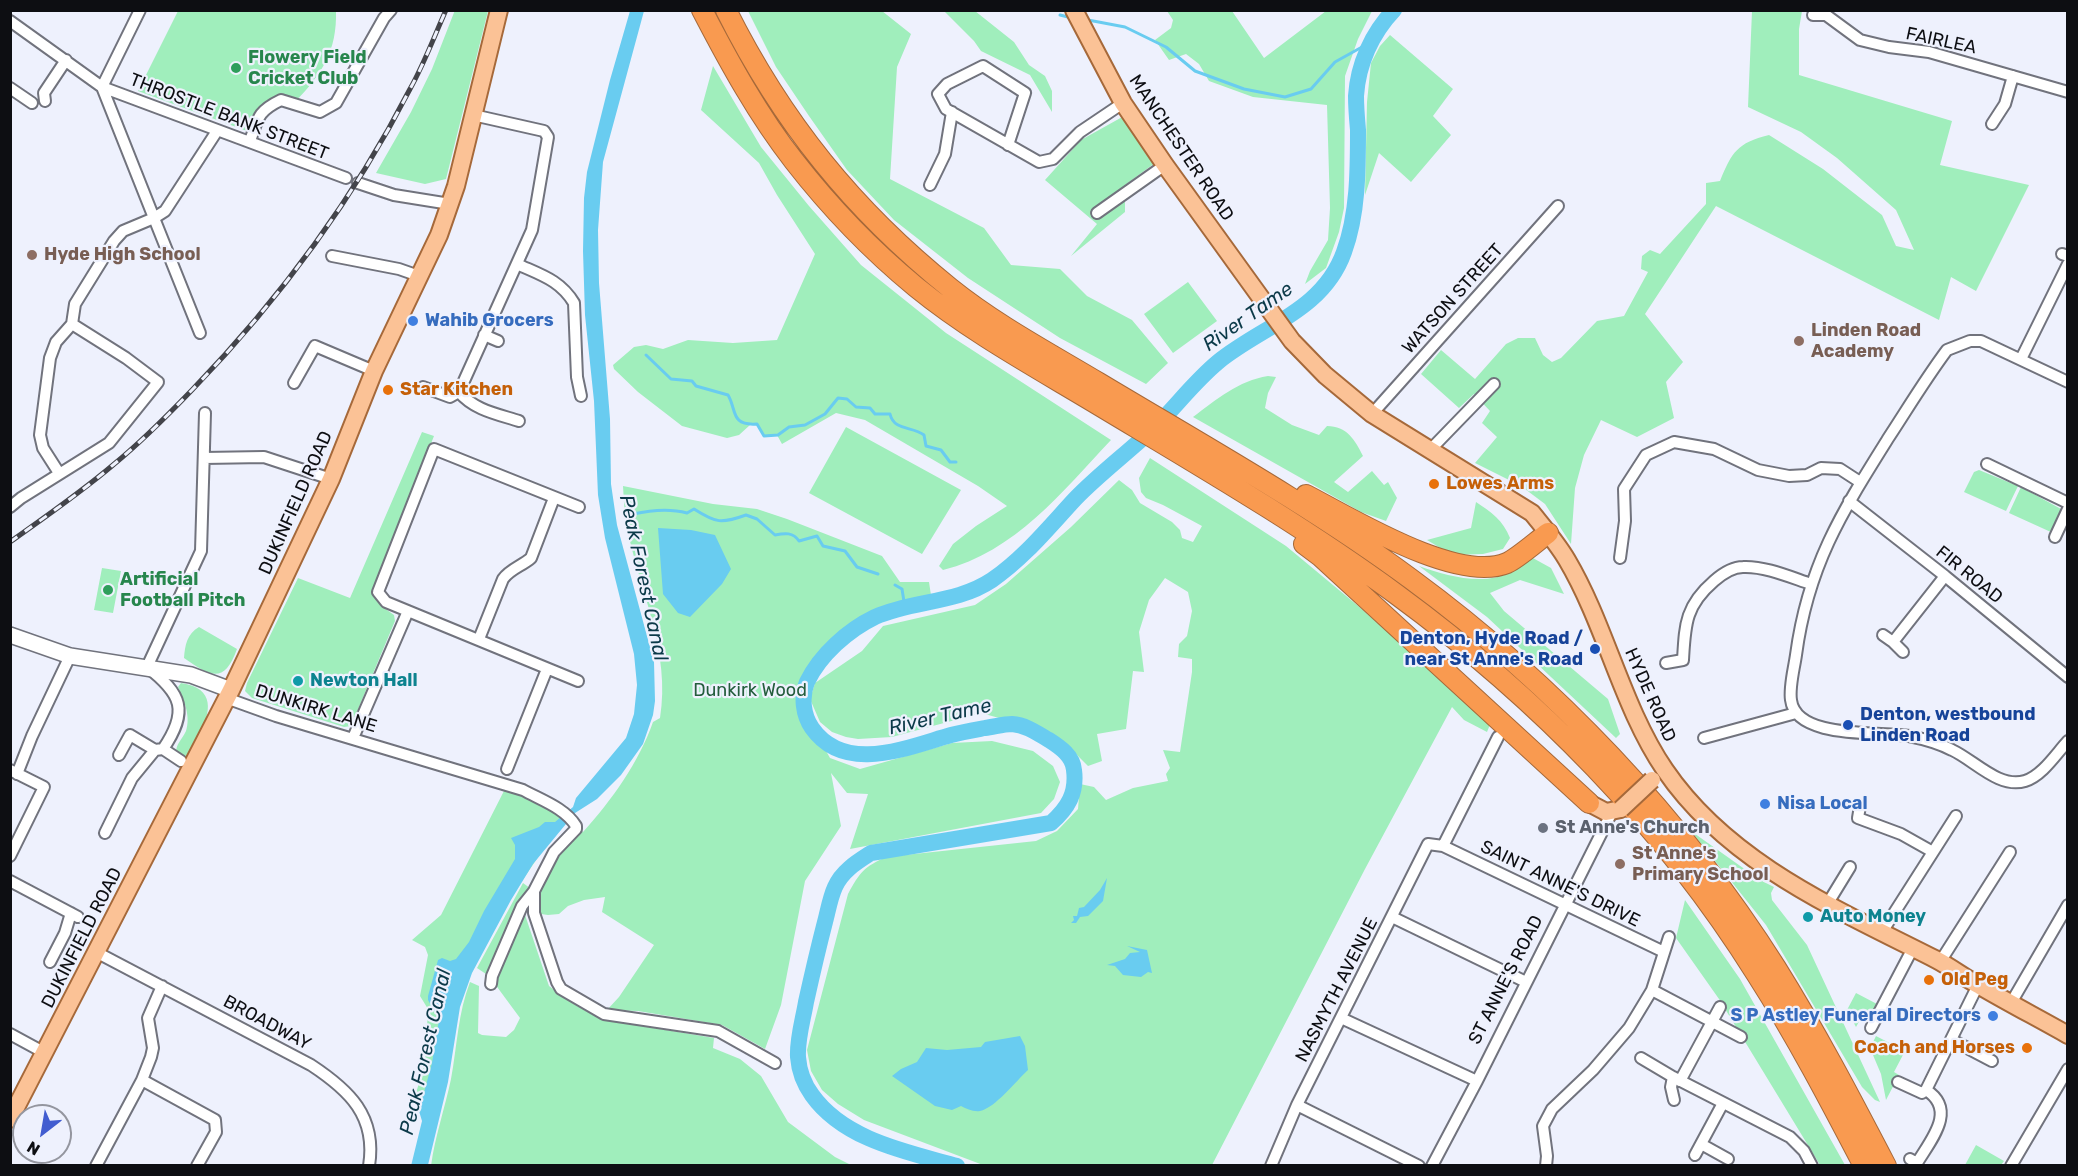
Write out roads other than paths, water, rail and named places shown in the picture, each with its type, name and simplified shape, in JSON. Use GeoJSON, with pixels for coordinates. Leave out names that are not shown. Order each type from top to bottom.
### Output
{"type":"FeatureCollection","features":[{"type":"Feature","properties":{"kind":"highway"},"geometry":{"type":"LineString","coordinates":[[702,10],[731,65],[792,158],[853,228],[913,284],[946,311],[1063,384],[1269,496],[1347,535],[1410,578],[1466,621],[1541,687],[1600,745],[1667,819],[1720,887],[1776,968],[1886,1166]]}},
{"type":"Feature","properties":{"kind":"highway"},"geometry":{"type":"LineString","coordinates":[[726,10],[750,58],[786,114],[829,172],[903,250],[954,292],[999,323],[1067,364],[1269,496],[1466,648],[1544,717],[1590,763],[1659,838],[1758,975],[1864,1166]]}},
{"type":"Feature","properties":{"kind":"highway"},"geometry":{"type":"LineString","coordinates":[[1269,496],[1446,562],[1482,567],[1507,563],[1548,533]]}},
{"type":"Feature","properties":{"kind":"highway"},"geometry":{"type":"LineString","coordinates":[[1269,496],[1320,556],[1589,802]]}},
{"type":"Feature","properties":{"kind":"main road","name":"DUKINFIELD ROAD"},"geometry":{"type":"LineString","coordinates":[[10,1119],[229,694],[331,479],[374,371],[439,235],[450,204],[499,10]]}},
{"type":"Feature","properties":{"kind":"main road","name":"MANCHESTER ROAD"},"geometry":{"type":"LineString","coordinates":[[1074,10],[1124,103],[1165,165],[1265,301]]}},
{"type":"Feature","properties":{"kind":"main road","name":"HYDE ROAD"},"geometry":{"type":"LineString","coordinates":[[1265,301],[1292,341],[1325,375],[1372,414],[1532,513],[1567,561],[1650,747],[1658,776],[1738,848],[1765,868],[1940,962],[2067,1035]]}},
{"type":"Feature","properties":{"kind":"main road","name":"ST ANNE'S ROAD"},"geometry":{"type":"LineString","coordinates":[[1617,810],[1658,776]]}},
{"type":"Feature","properties":{"kind":"main road"},"geometry":{"type":"LineString","coordinates":[[1589,802],[1600,810],[1617,810]]}},
{"type":"Feature","properties":{"kind":"street"},"geometry":{"type":"LineString","coordinates":[[140,10],[102,87],[200,333]]}},
{"type":"Feature","properties":{"kind":"street"},"geometry":{"type":"LineString","coordinates":[[250,141],[257,121],[265,108],[281,100],[320,112],[336,103],[384,18],[391,10]]}},
{"type":"Feature","properties":{"kind":"street","name":"FAIRLEA"},"geometry":{"type":"LineString","coordinates":[[1813,15],[1826,15],[1860,40],[1889,47],[1929,52],[2067,92]]}},
{"type":"Feature","properties":{"kind":"street","name":"THROSTLE BANK STREET"},"geometry":{"type":"LineString","coordinates":[[10,21],[102,87],[346,178]]}},
{"type":"Feature","properties":{"kind":"street"},"geometry":{"type":"LineString","coordinates":[[45,101],[44,93],[66,60]]}},
{"type":"Feature","properties":{"kind":"street"},"geometry":{"type":"LineString","coordinates":[[1008,145],[1025,93],[983,66],[947,84],[938,94],[946,109],[1008,145],[1039,162],[1053,159],[1080,132],[1124,103]]}},
{"type":"Feature","properties":{"kind":"street"},"geometry":{"type":"LineString","coordinates":[[1992,124],[2006,104],[2013,76]]}},
{"type":"Feature","properties":{"kind":"street"},"geometry":{"type":"LineString","coordinates":[[10,88],[32,103]]}},
{"type":"Feature","properties":{"kind":"street"},"geometry":{"type":"LineString","coordinates":[[930,185],[945,154],[952,112]]}},
{"type":"Feature","properties":{"kind":"street"},"geometry":{"type":"LineString","coordinates":[[423,387],[450,397],[459,392],[532,230],[536,215],[548,137],[544,131],[473,115]]}},
{"type":"Feature","properties":{"kind":"street"},"geometry":{"type":"LineString","coordinates":[[59,473],[43,448],[40,435],[50,358],[56,342],[72,324],[75,304],[114,241],[123,231],[165,211],[217,131]]}},
{"type":"Feature","properties":{"kind":"street"},"geometry":{"type":"LineString","coordinates":[[1097,213],[1165,165]]}},
{"type":"Feature","properties":{"kind":"street"},"geometry":{"type":"LineString","coordinates":[[358,183],[394,195],[450,204]]}},
{"type":"Feature","properties":{"kind":"street","name":"WATSON STREET"},"geometry":{"type":"LineString","coordinates":[[1372,414],[1558,206]]}},
{"type":"Feature","properties":{"kind":"street"},"geometry":{"type":"LineString","coordinates":[[332,256],[399,269],[419,276]]}},
{"type":"Feature","properties":{"kind":"street"},"geometry":{"type":"LineString","coordinates":[[2020,359],[2066,258]]}},
{"type":"Feature","properties":{"kind":"street"},"geometry":{"type":"LineString","coordinates":[[517,264],[554,280],[568,293],[574,303],[577,377],[581,396]]}},
{"type":"Feature","properties":{"kind":"street"},"geometry":{"type":"LineString","coordinates":[[10,507],[59,473],[109,443],[158,382],[126,358],[72,324]]}},
{"type":"Feature","properties":{"kind":"street"},"geometry":{"type":"LineString","coordinates":[[484,335],[498,341]]}},
{"type":"Feature","properties":{"kind":"street"},"geometry":{"type":"LineString","coordinates":[[2067,382],[1981,341],[1970,341],[1947,350],[1935,365],[1863,478],[1829,537],[1811,584],[1800,622],[1791,701],[1796,713],[1824,729],[1908,736],[1933,742],[1954,750],[1998,778],[2010,782],[2026,782],[2039,773],[2067,741]]}},
{"type":"Feature","properties":{"kind":"street"},"geometry":{"type":"LineString","coordinates":[[294,383],[315,346],[374,371]]}},
{"type":"Feature","properties":{"kind":"street"},"geometry":{"type":"LineString","coordinates":[[565,378],[577,377]]}},
{"type":"Feature","properties":{"kind":"street"},"geometry":{"type":"LineString","coordinates":[[1431,449],[1494,384]]}},
{"type":"Feature","properties":{"kind":"street"},"geometry":{"type":"LineString","coordinates":[[459,392],[466,401],[475,406],[519,421]]}},
{"type":"Feature","properties":{"kind":"street"},"geometry":{"type":"LineString","coordinates":[[147,667],[201,551],[204,413]]}},
{"type":"Feature","properties":{"kind":"street"},"geometry":{"type":"LineString","coordinates":[[1620,558],[1625,521],[1624,489],[1646,456],[1674,442],[1714,449],[1758,470],[1789,476],[1807,475],[1821,468],[1840,469],[1863,478]]}},
{"type":"Feature","properties":{"kind":"street"},"geometry":{"type":"LineString","coordinates":[[578,681],[386,602],[378,592],[434,449],[579,507]]}},
{"type":"Feature","properties":{"kind":"street"},"geometry":{"type":"LineString","coordinates":[[204,458],[264,458],[331,479]]}},
{"type":"Feature","properties":{"kind":"street"},"geometry":{"type":"LineString","coordinates":[[1987,464],[2067,503]]}},
{"type":"Feature","properties":{"kind":"street"},"geometry":{"type":"LineString","coordinates":[[479,639],[506,574],[531,558],[554,498]]}},
{"type":"Feature","properties":{"kind":"street","name":"FIR ROAD"},"geometry":{"type":"LineString","coordinates":[[1849,501],[1945,576],[2067,677]]}},
{"type":"Feature","properties":{"kind":"street"},"geometry":{"type":"LineString","coordinates":[[2055,537],[2067,509]]}},
{"type":"Feature","properties":{"kind":"street"},"geometry":{"type":"LineString","coordinates":[[1666,663],[1683,660],[1685,625],[1698,595],[1720,575],[1743,567],[1764,570],[1811,584]]}},
{"type":"Feature","properties":{"kind":"street"},"geometry":{"type":"LineString","coordinates":[[1893,642],[1945,576]]}},
{"type":"Feature","properties":{"kind":"street"},"geometry":{"type":"LineString","coordinates":[[353,738],[408,611]]}},
{"type":"Feature","properties":{"kind":"street"},"geometry":{"type":"LineString","coordinates":[[10,635],[70,656],[191,675],[229,694]]}},
{"type":"Feature","properties":{"kind":"street"},"geometry":{"type":"LineString","coordinates":[[1883,635],[1903,652]]}},
{"type":"Feature","properties":{"kind":"street"},"geometry":{"type":"LineString","coordinates":[[10,856],[44,787],[14,772],[70,656]]}},
{"type":"Feature","properties":{"kind":"street"},"geometry":{"type":"LineString","coordinates":[[105,833],[132,778],[176,730],[178,706],[171,688],[147,667]]}},
{"type":"Feature","properties":{"kind":"street"},"geometry":{"type":"LineString","coordinates":[[507,769],[547,669]]}},
{"type":"Feature","properties":{"kind":"street","name":"DUNKIRK LANE"},"geometry":{"type":"LineString","coordinates":[[229,694],[353,738],[523,790],[561,810],[574,822],[576,830],[554,852],[534,891]]}},
{"type":"Feature","properties":{"kind":"street"},"geometry":{"type":"LineString","coordinates":[[1704,738],[1796,713]]}},
{"type":"Feature","properties":{"kind":"street"},"geometry":{"type":"LineString","coordinates":[[119,755],[130,735],[181,761]]}},
{"type":"Feature","properties":{"kind":"street"},"geometry":{"type":"LineString","coordinates":[[1443,846],[1498,737]]}},
{"type":"Feature","properties":{"kind":"street"},"geometry":{"type":"LineString","coordinates":[[1860,806],[1858,818],[1900,834],[1933,852]]}},
{"type":"Feature","properties":{"kind":"street","name":"ST ANNE'S ROAD"},"geometry":{"type":"LineString","coordinates":[[1432,1166],[1617,810]]}},
{"type":"Feature","properties":{"kind":"street"},"geometry":{"type":"LineString","coordinates":[[1882,932],[1956,816]]}},
{"type":"Feature","properties":{"kind":"street","name":"NASMYTH AVENUE"},"geometry":{"type":"LineString","coordinates":[[1271,1166],[1298,1105],[1428,844],[1443,846]]}},
{"type":"Feature","properties":{"kind":"street","name":"SAINT ANNE'S DRIVE"},"geometry":{"type":"LineString","coordinates":[[1443,846],[1664,952]]}},
{"type":"Feature","properties":{"kind":"street"},"geometry":{"type":"LineString","coordinates":[[1940,962],[2010,852]]}},
{"type":"Feature","properties":{"kind":"street"},"geometry":{"type":"LineString","coordinates":[[1828,903],[1850,867]]}},
{"type":"Feature","properties":{"kind":"street"},"geometry":{"type":"LineString","coordinates":[[10,882],[74,915],[50,962]]}},
{"type":"Feature","properties":{"kind":"street"},"geometry":{"type":"LineString","coordinates":[[491,984],[492,976],[522,906],[534,891]]}},
{"type":"Feature","properties":{"kind":"street"},"geometry":{"type":"LineString","coordinates":[[534,891],[534,913],[561,988],[604,1014],[718,1031],[775,1063]]}},
{"type":"Feature","properties":{"kind":"street"},"geometry":{"type":"LineString","coordinates":[[2011,1003],[2067,905]]}},
{"type":"Feature","properties":{"kind":"street"},"geometry":{"type":"LineString","coordinates":[[1392,917],[1526,982]]}},
{"type":"Feature","properties":{"kind":"street"},"geometry":{"type":"LineString","coordinates":[[1546,1166],[1543,1126],[1552,1109],[1593,1070],[1629,1028],[1652,990],[1669,937]]}},
{"type":"Feature","properties":{"kind":"street"},"geometry":{"type":"LineString","coordinates":[[1871,1028],[1913,948]]}},
{"type":"Feature","properties":{"kind":"street","name":"BROADWAY"},"geometry":{"type":"LineString","coordinates":[[96,952],[311,1065],[342,1088],[356,1103],[366,1120],[371,1153],[369,1166]]}},
{"type":"Feature","properties":{"kind":"street"},"geometry":{"type":"LineString","coordinates":[[1898,1082],[1922,1093],[1926,1090],[1978,985]]}},
{"type":"Feature","properties":{"kind":"street"},"geometry":{"type":"LineString","coordinates":[[96,1166],[142,1080],[153,1048],[148,1018],[162,986]]}},
{"type":"Feature","properties":{"kind":"street"},"geometry":{"type":"LineString","coordinates":[[1652,990],[1741,1037]]}},
{"type":"Feature","properties":{"kind":"street"},"geometry":{"type":"LineString","coordinates":[[1674,1100],[1671,1087],[1720,1007]]}},
{"type":"Feature","properties":{"kind":"street"},"geometry":{"type":"LineString","coordinates":[[1341,1018],[1477,1081]]}},
{"type":"Feature","properties":{"kind":"street"},"geometry":{"type":"LineString","coordinates":[[10,1034],[45,1053]]}},
{"type":"Feature","properties":{"kind":"street"},"geometry":{"type":"LineString","coordinates":[[1952,1040],[1992,1061]]}},
{"type":"Feature","properties":{"kind":"street"},"geometry":{"type":"LineString","coordinates":[[1641,1059],[1790,1137],[1804,1151],[1812,1166]]}},
{"type":"Feature","properties":{"kind":"street"},"geometry":{"type":"LineString","coordinates":[[2011,1166],[2067,1069]]}},
{"type":"Feature","properties":{"kind":"street"},"geometry":{"type":"LineString","coordinates":[[142,1080],[215,1120],[216,1131],[197,1166]]}},
{"type":"Feature","properties":{"kind":"street"},"geometry":{"type":"LineString","coordinates":[[1910,1159],[1917,1163],[1941,1122],[1941,1109],[1932,1094],[1926,1090]]}},
{"type":"Feature","properties":{"kind":"street"},"geometry":{"type":"LineString","coordinates":[[1695,1155],[1719,1101]]}},
{"type":"Feature","properties":{"kind":"street"},"geometry":{"type":"LineString","coordinates":[[1298,1105],[1419,1166]]}},
{"type":"Feature","properties":{"kind":"street"},"geometry":{"type":"LineString","coordinates":[[1701,1144],[1728,1159]]}},
{"type":"Feature","properties":{"kind":"water"},"geometry":{"type":"Polygon","coordinates":[[[630,11],[644,11],[603,162],[598,230],[599,283],[610,419],[611,484],[617,525],[654,662],[653,715],[643,744],[621,775],[597,799],[575,813],[533,864],[511,900],[472,973],[460,1007],[448,1082],[428,1165],[411,1166],[422,1121],[419,1111],[432,1063],[439,1020],[428,1000],[438,960],[456,959],[469,942],[484,911],[515,859],[515,845],[511,838],[539,827],[545,822],[555,822],[573,807],[576,798],[626,738],[634,714],[637,685],[634,654],[605,538],[598,495],[594,401],[585,315],[583,251],[587,172],[630,11]]]}},
{"type":"Feature","properties":{"kind":"water"},"geometry":{"type":"Polygon","coordinates":[[[658,528],[691,530],[715,535],[731,569],[722,584],[690,617],[678,613],[663,594],[658,528]]]}},
{"type":"Feature","properties":{"kind":"water"},"geometry":{"type":"Polygon","coordinates":[[[1107,878],[1103,901],[1088,916],[1080,917],[1076,923],[1071,923],[1074,920],[1073,916],[1077,916],[1079,908],[1084,907],[1100,890],[1107,878]]]}},
{"type":"Feature","properties":{"kind":"water"},"geometry":{"type":"Polygon","coordinates":[[[1127,946],[1147,950],[1152,973],[1148,972],[1141,977],[1123,975],[1115,966],[1107,965],[1125,959],[1130,953],[1140,952],[1127,946]]]}},
{"type":"Feature","properties":{"kind":"water"},"geometry":{"type":"Polygon","coordinates":[[[1020,1036],[1025,1046],[1028,1070],[999,1100],[980,1111],[972,1111],[961,1106],[952,1110],[935,1106],[892,1076],[917,1062],[926,1048],[947,1050],[981,1047],[985,1042],[1020,1036]]]}},
{"type":"Feature","properties":{"kind":"waterway","name":"River Tame"},"geometry":{"type":"LineString","coordinates":[[957,1166],[898,1149],[859,1134],[825,1110],[804,1082],[798,1057],[799,1036],[830,900],[842,876],[850,867],[871,853],[1051,823],[1067,806],[1073,793],[1075,778],[1073,765],[1065,752],[1053,743],[1036,732],[1012,724],[959,733],[878,754],[842,751],[826,742],[809,723],[804,700],[807,682],[827,653],[865,622],[904,607],[964,594],[992,580],[1004,571],[1036,542],[1085,489],[1156,426],[1210,369],[1235,349],[1290,316],[1322,289],[1344,252],[1355,207],[1358,130],[1356,96],[1360,72],[1373,39],[1394,10]]}},
{"type":"Feature","properties":{"kind":"waterway"},"geometry":{"type":"LineString","coordinates":[[1060,15],[1068,17]]}},
{"type":"Feature","properties":{"kind":"waterway"},"geometry":{"type":"LineString","coordinates":[[1088,20],[1125,27],[1166,47],[1195,71],[1244,89],[1285,97],[1311,89],[1335,62],[1371,42]]}},
{"type":"Feature","properties":{"kind":"waterway"},"geometry":{"type":"LineString","coordinates":[[646,355],[671,379],[692,381],[696,386],[728,395],[738,420],[748,424],[757,424],[764,436],[778,435],[789,427],[805,425],[825,414],[838,398],[847,399],[856,407],[870,408],[875,414],[890,414],[899,426],[924,435],[926,446],[941,450],[950,462],[956,462]]}},
{"type":"Feature","properties":{"kind":"waterway","name":"Peak Forest Canal"},"geometry":{"type":"LineString","coordinates":[[633,514],[660,510],[687,513],[694,509],[719,521],[746,515],[757,519],[775,535],[788,534],[799,541],[817,536],[823,546],[845,551],[857,567],[878,574]]}},
{"type":"Feature","properties":{"kind":"waterway"},"geometry":{"type":"LineString","coordinates":[[895,585],[902,589],[905,608]]}},
{"type":"Feature","properties":{"kind":"railway"},"geometry":{"type":"LineString","coordinates":[[10,542],[62,505],[133,448],[224,356],[284,285],[339,210],[388,130],[415,80],[446,10]]}},
{"type":"Feature","properties":{"kind":"place","name":"Flowery Field Cricket Club"},"geometry":{"type":"Point","coordinates":[236,68]}},
{"type":"Feature","properties":{"kind":"place","name":"Hyde High School"},"geometry":{"type":"Point","coordinates":[32,255]}},
{"type":"Feature","properties":{"kind":"place","name":"Wahib Grocers"},"geometry":{"type":"Point","coordinates":[413,321]}},
{"type":"Feature","properties":{"kind":"place","name":"Linden Road Academy"},"geometry":{"type":"Point","coordinates":[1799,341]}},
{"type":"Feature","properties":{"kind":"place","name":"Star Kitchen"},"geometry":{"type":"Point","coordinates":[388,390]}},
{"type":"Feature","properties":{"kind":"place","name":"Lowes Arms"},"geometry":{"type":"Point","coordinates":[1434,484]}},
{"type":"Feature","properties":{"kind":"place","name":"Artificial Football Pitch"},"geometry":{"type":"Point","coordinates":[108,590]}},
{"type":"Feature","properties":{"kind":"place","name":"Denton, Hyde Road / near St Anne's Road"},"geometry":{"type":"Point","coordinates":[1595,649]}},
{"type":"Feature","properties":{"kind":"place","name":"Newton Hall"},"geometry":{"type":"Point","coordinates":[298,681]}},
{"type":"Feature","properties":{"kind":"place","name":"Denton, westbound Linden Road"},"geometry":{"type":"Point","coordinates":[1848,725]}},
{"type":"Feature","properties":{"kind":"place","name":"Nisa Local"},"geometry":{"type":"Point","coordinates":[1765,804]}},
{"type":"Feature","properties":{"kind":"place","name":"St Anne's Church"},"geometry":{"type":"Point","coordinates":[1543,828]}},
{"type":"Feature","properties":{"kind":"place","name":"St Anne's Primary School"},"geometry":{"type":"Point","coordinates":[1620,864]}},
{"type":"Feature","properties":{"kind":"place","name":"Auto Money"},"geometry":{"type":"Point","coordinates":[1808,917]}},
{"type":"Feature","properties":{"kind":"place","name":"Old Peg"},"geometry":{"type":"Point","coordinates":[1929,980]}},
{"type":"Feature","properties":{"kind":"place","name":"S P Astley Funeral Directors"},"geometry":{"type":"Point","coordinates":[1993,1016]}},
{"type":"Feature","properties":{"kind":"place","name":"Coach and Horses"},"geometry":{"type":"Point","coordinates":[2027,1048]}},
{"type":"Feature","properties":{"kind":"park label","name":"Dunkirk Wood"},"geometry":{"type":"Point","coordinates":[750,691]}}]}
